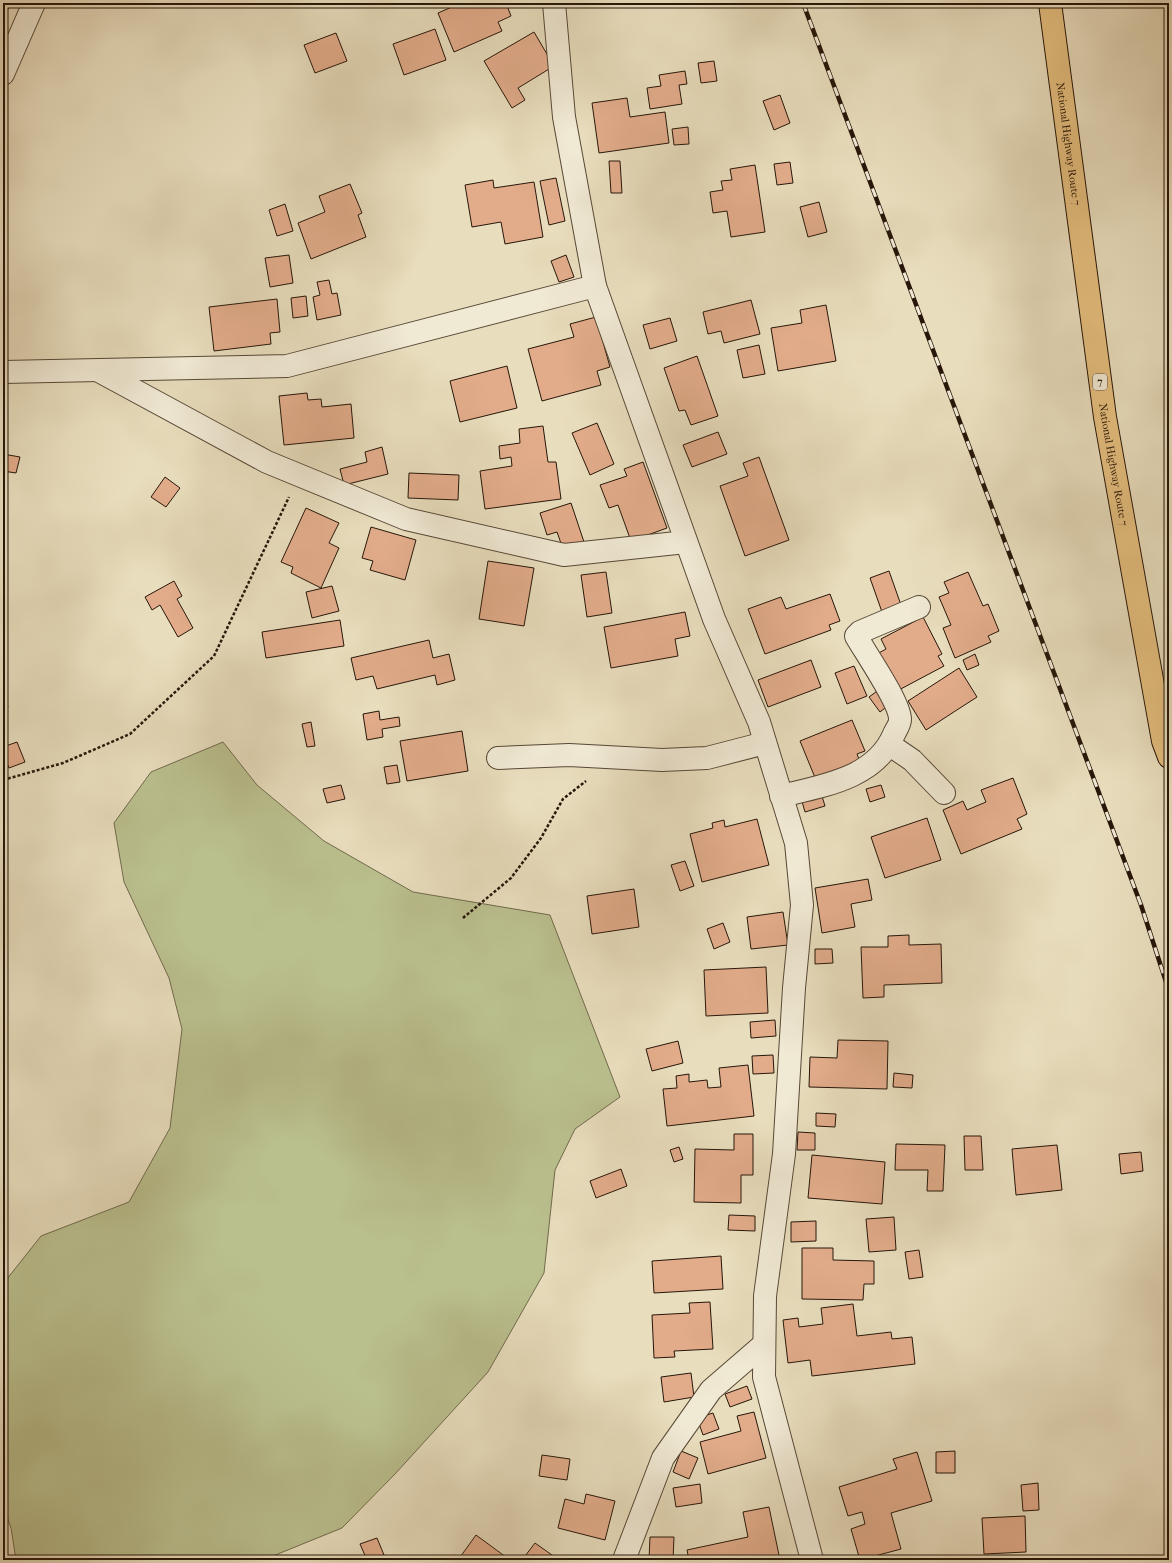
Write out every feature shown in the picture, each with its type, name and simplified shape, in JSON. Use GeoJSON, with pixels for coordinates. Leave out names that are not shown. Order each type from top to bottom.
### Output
{"type":"FeatureCollection","features":[{"type":"Feature","properties":{"kind":"highway","name":"National Highway Route 7"},"geometry":{"type":"LineString","coordinates":[[1050,3],[1105,417],[1164,740],[1169,757]]}},
{"type":"Feature","properties":{"kind":"street"},"geometry":{"type":"LineString","coordinates":[[3,74],[34,3]]}},
{"type":"Feature","properties":{"kind":"street"},"geometry":{"type":"LineString","coordinates":[[554,3],[564,117],[595,286],[714,620],[759,722],[796,843],[802,905],[794,988],[784,1154],[765,1296],[763,1346],[764,1377],[812,1560]]}},
{"type":"Feature","properties":{"kind":"street"},"geometry":{"type":"LineString","coordinates":[[3,372],[287,366],[595,286]]}},
{"type":"Feature","properties":{"kind":"street"},"geometry":{"type":"LineString","coordinates":[[99,370],[267,462],[406,519],[564,555],[686,542]]}},
{"type":"Feature","properties":{"kind":"street"},"geometry":{"type":"LineString","coordinates":[[781,796],[829,785],[853,775],[873,762],[890,745],[900,720],[896,704],[856,636],[860,632],[919,607]]}},
{"type":"Feature","properties":{"kind":"street"},"geometry":{"type":"LineString","coordinates":[[498,758],[569,755],[677,760],[707,758],[765,743]]}},
{"type":"Feature","properties":{"kind":"street"},"geometry":{"type":"LineString","coordinates":[[890,745],[912,760],[944,793]]}},
{"type":"Feature","properties":{"kind":"street"},"geometry":{"type":"LineString","coordinates":[[624,1560],[663,1458],[711,1390],[763,1346]]}},
{"type":"Feature","properties":{"kind":"path"},"geometry":{"type":"LineString","coordinates":[[3,780],[63,763],[130,734],[214,656],[300,475]]}},
{"type":"Feature","properties":{"kind":"path"},"geometry":{"type":"LineString","coordinates":[[463,918],[511,878],[541,838],[563,799],[586,780]]}},
{"type":"Feature","properties":{"kind":"green space"},"geometry":{"type":"Polygon","coordinates":[[[3,3],[11,3],[3,20],[3,3]]]}},
{"type":"Feature","properties":{"kind":"green space"},"geometry":{"type":"Polygon","coordinates":[[[223,742],[257,785],[324,841],[413,892],[550,915],[620,1097],[575,1129],[555,1170],[544,1273],[488,1372],[395,1474],[342,1528],[263,1560],[16,1560],[11,1528],[3,1505],[3,1284],[41,1236],[129,1202],[170,1128],[182,1029],[169,978],[124,882],[114,823],[151,772],[223,742]]]}},
{"type":"Feature","properties":{"kind":"building"},"geometry":{"type":"Polygon","coordinates":[[[461,3],[506,3],[511,16],[498,22],[502,31],[454,52],[438,13],[461,3]]]}},
{"type":"Feature","properties":{"kind":"building"},"geometry":{"type":"Polygon","coordinates":[[[435,29],[446,60],[404,75],[393,44],[435,29]]]}},
{"type":"Feature","properties":{"kind":"building"},"geometry":{"type":"Polygon","coordinates":[[[534,32],[554,66],[518,88],[525,100],[512,108],[484,61],[534,32]]]}},
{"type":"Feature","properties":{"kind":"building"},"geometry":{"type":"Polygon","coordinates":[[[336,33],[347,61],[315,73],[304,45],[336,33]]]}},
{"type":"Feature","properties":{"kind":"building"},"geometry":{"type":"Polygon","coordinates":[[[714,61],[717,81],[701,83],[698,63],[714,61]]]}},
{"type":"Feature","properties":{"kind":"building"},"geometry":{"type":"Polygon","coordinates":[[[685,71],[687,84],[679,85],[682,104],[650,109],[647,88],[661,86],[659,75],[685,71]]]}},
{"type":"Feature","properties":{"kind":"building"},"geometry":{"type":"Polygon","coordinates":[[[780,95],[790,123],[774,130],[763,101],[780,95]]]}},
{"type":"Feature","properties":{"kind":"building"},"geometry":{"type":"Polygon","coordinates":[[[627,98],[630,117],[665,112],[669,143],[599,153],[592,103],[627,98]]]}},
{"type":"Feature","properties":{"kind":"building"},"geometry":{"type":"Polygon","coordinates":[[[688,127],[689,144],[674,145],[672,129],[688,127]]]}},
{"type":"Feature","properties":{"kind":"building"},"geometry":{"type":"Polygon","coordinates":[[[609,161],[620,161],[622,193],[611,193],[609,161]]]}},
{"type":"Feature","properties":{"kind":"building"},"geometry":{"type":"Polygon","coordinates":[[[790,162],[793,183],[777,185],[774,164],[790,162]]]}},
{"type":"Feature","properties":{"kind":"building"},"geometry":{"type":"Polygon","coordinates":[[[755,165],[765,232],[731,237],[727,211],[713,213],[710,192],[723,190],[721,181],[732,180],[730,169],[755,165]]]}},
{"type":"Feature","properties":{"kind":"building"},"geometry":{"type":"Polygon","coordinates":[[[556,178],[565,221],[549,225],[540,181],[556,178]]]}},
{"type":"Feature","properties":{"kind":"building"},"geometry":{"type":"Polygon","coordinates":[[[493,180],[494,188],[534,182],[543,237],[505,244],[501,222],[472,227],[465,185],[493,180]]]}},
{"type":"Feature","properties":{"kind":"building"},"geometry":{"type":"Polygon","coordinates":[[[350,184],[362,213],[358,215],[366,237],[311,259],[298,223],[325,212],[319,196],[350,184]]]}},
{"type":"Feature","properties":{"kind":"building"},"geometry":{"type":"Polygon","coordinates":[[[819,202],[827,232],[808,237],[800,207],[819,202]]]}},
{"type":"Feature","properties":{"kind":"building"},"geometry":{"type":"Polygon","coordinates":[[[285,204],[293,231],[277,236],[269,210],[285,204]]]}},
{"type":"Feature","properties":{"kind":"building"},"geometry":{"type":"Polygon","coordinates":[[[289,255],[293,283],[270,287],[265,258],[289,255]]]}},
{"type":"Feature","properties":{"kind":"building"},"geometry":{"type":"Polygon","coordinates":[[[566,255],[574,277],[559,282],[551,261],[566,255]]]}},
{"type":"Feature","properties":{"kind":"building"},"geometry":{"type":"Polygon","coordinates":[[[329,280],[332,294],[337,293],[341,315],[317,320],[313,297],[320,295],[317,282],[329,280]]]}},
{"type":"Feature","properties":{"kind":"building"},"geometry":{"type":"Polygon","coordinates":[[[306,296],[308,316],[293,318],[291,298],[306,296]]]}},
{"type":"Feature","properties":{"kind":"building"},"geometry":{"type":"Polygon","coordinates":[[[277,299],[280,332],[270,333],[271,344],[214,351],[209,307],[277,299]]]}},
{"type":"Feature","properties":{"kind":"building"},"geometry":{"type":"Polygon","coordinates":[[[751,300],[760,334],[724,343],[721,331],[708,334],[703,312],[751,300]]]}},
{"type":"Feature","properties":{"kind":"building"},"geometry":{"type":"Polygon","coordinates":[[[826,305],[836,361],[778,371],[771,328],[802,323],[800,310],[826,305]]]}},
{"type":"Feature","properties":{"kind":"building"},"geometry":{"type":"Polygon","coordinates":[[[596,317],[610,367],[597,371],[601,385],[542,401],[528,349],[574,337],[570,324],[596,317]]]}},
{"type":"Feature","properties":{"kind":"building"},"geometry":{"type":"Polygon","coordinates":[[[670,318],[677,341],[650,349],[643,325],[670,318]]]}},
{"type":"Feature","properties":{"kind":"building"},"geometry":{"type":"Polygon","coordinates":[[[759,345],[765,374],[743,378],[737,350],[759,345]]]}},
{"type":"Feature","properties":{"kind":"building"},"geometry":{"type":"Polygon","coordinates":[[[697,356],[718,416],[691,425],[685,410],[679,411],[664,368],[697,356]]]}},
{"type":"Feature","properties":{"kind":"building"},"geometry":{"type":"Polygon","coordinates":[[[507,366],[517,408],[460,422],[450,381],[507,366]]]}},
{"type":"Feature","properties":{"kind":"building"},"geometry":{"type":"Polygon","coordinates":[[[307,393],[308,400],[321,399],[322,407],[351,404],[354,438],[284,445],[279,396],[307,393]]]}},
{"type":"Feature","properties":{"kind":"building"},"geometry":{"type":"Polygon","coordinates":[[[597,423],[614,464],[590,475],[572,433],[597,423]]]}},
{"type":"Feature","properties":{"kind":"building"},"geometry":{"type":"Polygon","coordinates":[[[543,426],[548,462],[556,462],[561,499],[485,509],[480,471],[512,466],[511,457],[500,459],[499,446],[520,443],[519,429],[543,426]]]}},
{"type":"Feature","properties":{"kind":"building"},"geometry":{"type":"Polygon","coordinates":[[[718,432],[727,454],[692,467],[683,445],[718,432]]]}},
{"type":"Feature","properties":{"kind":"building"},"geometry":{"type":"Polygon","coordinates":[[[382,447],[388,474],[344,485],[340,469],[367,462],[365,452],[382,447]]]}},
{"type":"Feature","properties":{"kind":"building"},"geometry":{"type":"Polygon","coordinates":[[[3,454],[20,457],[16,473],[3,471],[3,454]]]}},
{"type":"Feature","properties":{"kind":"building"},"geometry":{"type":"Polygon","coordinates":[[[759,457],[789,540],[745,556],[720,486],[748,476],[743,463],[759,457]]]}},
{"type":"Feature","properties":{"kind":"building"},"geometry":{"type":"Polygon","coordinates":[[[643,462],[667,528],[631,541],[618,505],[609,508],[600,485],[627,476],[624,469],[643,462]]]}},
{"type":"Feature","properties":{"kind":"building"},"geometry":{"type":"Polygon","coordinates":[[[409,473],[459,475],[458,500],[408,498],[409,473]]]}},
{"type":"Feature","properties":{"kind":"building"},"geometry":{"type":"Polygon","coordinates":[[[165,477],[180,488],[166,507],[151,497],[165,477]]]}},
{"type":"Feature","properties":{"kind":"building"},"geometry":{"type":"Polygon","coordinates":[[[571,503],[584,542],[563,549],[557,532],[547,535],[540,513],[571,503]]]}},
{"type":"Feature","properties":{"kind":"building"},"geometry":{"type":"Polygon","coordinates":[[[306,508],[339,523],[329,543],[339,548],[321,588],[291,573],[293,567],[281,562],[306,508]]]}},
{"type":"Feature","properties":{"kind":"building"},"geometry":{"type":"Polygon","coordinates":[[[371,527],[416,540],[405,580],[370,570],[373,561],[362,558],[371,527]]]}},
{"type":"Feature","properties":{"kind":"building"},"geometry":{"type":"Polygon","coordinates":[[[488,561],[534,568],[524,626],[479,619],[488,561]]]}},
{"type":"Feature","properties":{"kind":"building"},"geometry":{"type":"Polygon","coordinates":[[[889,571],[901,605],[882,612],[870,578],[889,571]]]}},
{"type":"Feature","properties":{"kind":"building"},"geometry":{"type":"Polygon","coordinates":[[[606,572],[612,613],[587,617],[581,575],[606,572]]]}},
{"type":"Feature","properties":{"kind":"building"},"geometry":{"type":"Polygon","coordinates":[[[968,572],[983,606],[988,604],[999,631],[988,636],[991,642],[955,658],[943,628],[951,625],[939,597],[949,593],[944,582],[968,572]]]}},
{"type":"Feature","properties":{"kind":"building"},"geometry":{"type":"Polygon","coordinates":[[[174,581],[182,596],[177,599],[193,628],[178,637],[160,605],[152,610],[145,597],[174,581]]]}},
{"type":"Feature","properties":{"kind":"building"},"geometry":{"type":"Polygon","coordinates":[[[332,586],[339,611],[312,618],[306,592],[332,586]]]}},
{"type":"Feature","properties":{"kind":"building"},"geometry":{"type":"Polygon","coordinates":[[[830,594],[840,621],[829,625],[831,630],[765,654],[748,609],[781,597],[786,609],[830,594]]]}},
{"type":"Feature","properties":{"kind":"building"},"geometry":{"type":"Polygon","coordinates":[[[685,612],[690,636],[675,639],[678,656],[611,668],[604,627],[685,612]]]}},
{"type":"Feature","properties":{"kind":"building"},"geometry":{"type":"Polygon","coordinates":[[[923,617],[942,654],[938,656],[944,666],[897,691],[877,654],[886,649],[881,639],[923,617]]]}},
{"type":"Feature","properties":{"kind":"building"},"geometry":{"type":"Polygon","coordinates":[[[340,620],[344,646],[266,658],[262,632],[340,620]]]}},
{"type":"Feature","properties":{"kind":"building"},"geometry":{"type":"Polygon","coordinates":[[[429,640],[433,658],[449,654],[455,680],[437,685],[435,675],[377,689],[373,676],[356,680],[351,658],[429,640]]]}},
{"type":"Feature","properties":{"kind":"building"},"geometry":{"type":"Polygon","coordinates":[[[975,654],[979,665],[967,670],[963,660],[975,654]]]}},
{"type":"Feature","properties":{"kind":"building"},"geometry":{"type":"Polygon","coordinates":[[[811,660],[821,687],[768,707],[758,680],[811,660]]]}},
{"type":"Feature","properties":{"kind":"building"},"geometry":{"type":"Polygon","coordinates":[[[854,666],[867,696],[847,704],[835,673],[854,666]]]}},
{"type":"Feature","properties":{"kind":"building"},"geometry":{"type":"Polygon","coordinates":[[[959,668],[977,697],[926,730],[908,701],[959,668]]]}},
{"type":"Feature","properties":{"kind":"building"},"geometry":{"type":"Polygon","coordinates":[[[880,689],[890,704],[880,712],[869,697],[880,689]]]}},
{"type":"Feature","properties":{"kind":"building"},"geometry":{"type":"Polygon","coordinates":[[[3,693],[8,707],[3,709],[3,693]]]}},
{"type":"Feature","properties":{"kind":"building"},"geometry":{"type":"Polygon","coordinates":[[[379,711],[380,720],[399,717],[400,726],[382,729],[383,737],[367,740],[363,714],[379,711]]]}},
{"type":"Feature","properties":{"kind":"building"},"geometry":{"type":"Polygon","coordinates":[[[852,720],[865,751],[857,754],[860,762],[816,780],[800,741],[852,720]]]}},
{"type":"Feature","properties":{"kind":"building"},"geometry":{"type":"Polygon","coordinates":[[[311,722],[315,746],[307,747],[302,724],[311,722]]]}},
{"type":"Feature","properties":{"kind":"building"},"geometry":{"type":"Polygon","coordinates":[[[462,731],[468,771],[407,781],[400,741],[462,731]]]}},
{"type":"Feature","properties":{"kind":"building"},"geometry":{"type":"Polygon","coordinates":[[[17,742],[25,762],[9,768],[3,753],[3,747],[17,742]]]}},
{"type":"Feature","properties":{"kind":"building"},"geometry":{"type":"Polygon","coordinates":[[[397,765],[400,782],[387,784],[384,767],[397,765]]]}},
{"type":"Feature","properties":{"kind":"building"},"geometry":{"type":"Polygon","coordinates":[[[1013,778],[1027,814],[1017,819],[1022,829],[961,854],[943,810],[963,801],[967,810],[986,802],[981,790],[1013,778]]]}},
{"type":"Feature","properties":{"kind":"building"},"geometry":{"type":"Polygon","coordinates":[[[341,785],[345,799],[327,803],[323,789],[341,785]]]}},
{"type":"Feature","properties":{"kind":"building"},"geometry":{"type":"Polygon","coordinates":[[[881,785],[885,797],[870,802],[866,789],[881,785]]]}},
{"type":"Feature","properties":{"kind":"building"},"geometry":{"type":"Polygon","coordinates":[[[821,793],[825,806],[805,812],[801,798],[821,793]]]}},
{"type":"Feature","properties":{"kind":"building"},"geometry":{"type":"Polygon","coordinates":[[[927,818],[941,860],[885,878],[871,837],[927,818]]]}},
{"type":"Feature","properties":{"kind":"building"},"geometry":{"type":"Polygon","coordinates":[[[757,819],[769,865],[702,882],[690,834],[713,828],[712,823],[724,820],[725,827],[757,819]]]}},
{"type":"Feature","properties":{"kind":"building"},"geometry":{"type":"Polygon","coordinates":[[[685,861],[694,886],[680,891],[671,865],[685,861]]]}},
{"type":"Feature","properties":{"kind":"building"},"geometry":{"type":"Polygon","coordinates":[[[868,879],[872,900],[851,904],[855,927],[822,933],[815,888],[868,879]]]}},
{"type":"Feature","properties":{"kind":"building"},"geometry":{"type":"Polygon","coordinates":[[[634,889],[639,927],[592,934],[587,896],[634,889]]]}},
{"type":"Feature","properties":{"kind":"building"},"geometry":{"type":"Polygon","coordinates":[[[783,912],[788,945],[751,949],[747,917],[783,912]]]}},
{"type":"Feature","properties":{"kind":"building"},"geometry":{"type":"Polygon","coordinates":[[[723,923],[730,942],[714,949],[707,929],[723,923]]]}},
{"type":"Feature","properties":{"kind":"building"},"geometry":{"type":"Polygon","coordinates":[[[909,935],[909,945],[941,944],[942,983],[884,985],[884,997],[863,998],[861,947],[888,947],[888,936],[909,935]]]}},
{"type":"Feature","properties":{"kind":"building"},"geometry":{"type":"Polygon","coordinates":[[[815,949],[832,949],[833,963],[815,964],[815,949]]]}},
{"type":"Feature","properties":{"kind":"building"},"geometry":{"type":"Polygon","coordinates":[[[766,967],[768,1013],[706,1016],[704,970],[766,967]]]}},
{"type":"Feature","properties":{"kind":"building"},"geometry":{"type":"Polygon","coordinates":[[[775,1020],[776,1036],[751,1038],[750,1022],[775,1020]]]}},
{"type":"Feature","properties":{"kind":"building"},"geometry":{"type":"Polygon","coordinates":[[[838,1040],[888,1041],[887,1089],[809,1087],[810,1057],[837,1058],[838,1040]]]}},
{"type":"Feature","properties":{"kind":"building"},"geometry":{"type":"Polygon","coordinates":[[[678,1041],[683,1063],[652,1071],[646,1049],[678,1041]]]}},
{"type":"Feature","properties":{"kind":"building"},"geometry":{"type":"Polygon","coordinates":[[[773,1055],[774,1073],[753,1074],[752,1056],[773,1055]]]}},
{"type":"Feature","properties":{"kind":"building"},"geometry":{"type":"Polygon","coordinates":[[[748,1065],[754,1116],[667,1126],[663,1089],[677,1088],[676,1076],[689,1074],[689,1082],[707,1080],[708,1088],[721,1087],[719,1068],[748,1065]]]}},
{"type":"Feature","properties":{"kind":"building"},"geometry":{"type":"Polygon","coordinates":[[[894,1073],[913,1075],[912,1088],[893,1087],[894,1073]]]}},
{"type":"Feature","properties":{"kind":"building"},"geometry":{"type":"Polygon","coordinates":[[[816,1113],[836,1114],[835,1127],[816,1126],[816,1113]]]}},
{"type":"Feature","properties":{"kind":"building"},"geometry":{"type":"Polygon","coordinates":[[[798,1132],[815,1133],[815,1150],[797,1150],[798,1132]]]}},
{"type":"Feature","properties":{"kind":"building"},"geometry":{"type":"Polygon","coordinates":[[[734,1134],[753,1134],[753,1175],[741,1175],[741,1203],[694,1202],[695,1149],[734,1150],[734,1134]]]}},
{"type":"Feature","properties":{"kind":"building"},"geometry":{"type":"Polygon","coordinates":[[[964,1136],[981,1136],[983,1170],[965,1170],[964,1136]]]}},
{"type":"Feature","properties":{"kind":"building"},"geometry":{"type":"Polygon","coordinates":[[[896,1144],[945,1145],[943,1191],[927,1191],[928,1170],[895,1170],[896,1144]]]}},
{"type":"Feature","properties":{"kind":"building"},"geometry":{"type":"Polygon","coordinates":[[[1057,1145],[1062,1190],[1016,1195],[1012,1149],[1057,1145]]]}},
{"type":"Feature","properties":{"kind":"building"},"geometry":{"type":"Polygon","coordinates":[[[679,1147],[683,1159],[674,1162],[670,1150],[679,1147]]]}},
{"type":"Feature","properties":{"kind":"building"},"geometry":{"type":"Polygon","coordinates":[[[1141,1152],[1143,1171],[1121,1174],[1119,1154],[1141,1152]]]}},
{"type":"Feature","properties":{"kind":"building"},"geometry":{"type":"Polygon","coordinates":[[[812,1155],[885,1162],[882,1204],[808,1198],[812,1155]]]}},
{"type":"Feature","properties":{"kind":"building"},"geometry":{"type":"Polygon","coordinates":[[[621,1169],[627,1186],[596,1198],[590,1181],[621,1169]]]}},
{"type":"Feature","properties":{"kind":"building"},"geometry":{"type":"Polygon","coordinates":[[[729,1215],[755,1216],[755,1231],[728,1230],[729,1215]]]}},
{"type":"Feature","properties":{"kind":"building"},"geometry":{"type":"Polygon","coordinates":[[[894,1217],[896,1250],[869,1252],[866,1219],[894,1217]]]}},
{"type":"Feature","properties":{"kind":"building"},"geometry":{"type":"Polygon","coordinates":[[[816,1221],[816,1241],[791,1242],[791,1222],[816,1221]]]}},
{"type":"Feature","properties":{"kind":"building"},"geometry":{"type":"Polygon","coordinates":[[[802,1248],[833,1248],[833,1260],[874,1261],[874,1284],[864,1284],[863,1300],[802,1299],[802,1248]]]}},
{"type":"Feature","properties":{"kind":"building"},"geometry":{"type":"Polygon","coordinates":[[[919,1250],[923,1277],[909,1279],[905,1252],[919,1250]]]}},
{"type":"Feature","properties":{"kind":"building"},"geometry":{"type":"Polygon","coordinates":[[[721,1256],[723,1289],[654,1293],[652,1261],[721,1256]]]}},
{"type":"Feature","properties":{"kind":"building"},"geometry":{"type":"Polygon","coordinates":[[[710,1302],[713,1349],[674,1351],[675,1357],[654,1358],[652,1315],[690,1313],[689,1303],[710,1302]]]}},
{"type":"Feature","properties":{"kind":"building"},"geometry":{"type":"Polygon","coordinates":[[[853,1304],[857,1336],[891,1332],[892,1339],[912,1337],[915,1364],[812,1376],[810,1360],[788,1363],[783,1320],[798,1318],[799,1327],[823,1324],[821,1308],[853,1304]]]}},
{"type":"Feature","properties":{"kind":"building"},"geometry":{"type":"Polygon","coordinates":[[[691,1373],[694,1397],[664,1402],[661,1377],[691,1373]]]}},
{"type":"Feature","properties":{"kind":"building"},"geometry":{"type":"Polygon","coordinates":[[[747,1386],[752,1399],[730,1407],[725,1394],[747,1386]]]}},
{"type":"Feature","properties":{"kind":"building"},"geometry":{"type":"Polygon","coordinates":[[[754,1412],[766,1458],[708,1474],[700,1442],[741,1431],[737,1416],[754,1412]]]}},
{"type":"Feature","properties":{"kind":"building"},"geometry":{"type":"Polygon","coordinates":[[[713,1413],[719,1429],[703,1435],[697,1418],[713,1413]]]}},
{"type":"Feature","properties":{"kind":"building"},"geometry":{"type":"Polygon","coordinates":[[[681,1451],[698,1458],[689,1479],[673,1472],[681,1451]]]}},
{"type":"Feature","properties":{"kind":"building"},"geometry":{"type":"Polygon","coordinates":[[[955,1451],[955,1473],[936,1473],[936,1452],[955,1451]]]}},
{"type":"Feature","properties":{"kind":"building"},"geometry":{"type":"Polygon","coordinates":[[[917,1452],[932,1501],[891,1513],[901,1549],[860,1560],[851,1529],[865,1524],[862,1512],[848,1516],[839,1487],[897,1469],[893,1459],[917,1452]]]}},
{"type":"Feature","properties":{"kind":"building"},"geometry":{"type":"Polygon","coordinates":[[[542,1455],[570,1459],[567,1480],[539,1476],[542,1455]]]}},
{"type":"Feature","properties":{"kind":"building"},"geometry":{"type":"Polygon","coordinates":[[[1038,1483],[1039,1510],[1023,1511],[1021,1485],[1038,1483]]]}},
{"type":"Feature","properties":{"kind":"building"},"geometry":{"type":"Polygon","coordinates":[[[700,1484],[702,1503],[676,1507],[673,1488],[700,1484]]]}},
{"type":"Feature","properties":{"kind":"building"},"geometry":{"type":"Polygon","coordinates":[[[586,1494],[615,1501],[605,1540],[558,1528],[565,1499],[584,1504],[586,1494]]]}},
{"type":"Feature","properties":{"kind":"building"},"geometry":{"type":"Polygon","coordinates":[[[769,1507],[780,1560],[689,1560],[687,1550],[748,1537],[743,1512],[769,1507]]]}},
{"type":"Feature","properties":{"kind":"building"},"geometry":{"type":"Polygon","coordinates":[[[1025,1516],[1026,1552],[984,1554],[982,1518],[1025,1516]]]}},
{"type":"Feature","properties":{"kind":"building"},"geometry":{"type":"Polygon","coordinates":[[[476,1535],[510,1560],[458,1560],[476,1535]]]}},
{"type":"Feature","properties":{"kind":"building"},"geometry":{"type":"Polygon","coordinates":[[[650,1537],[674,1537],[673,1560],[649,1560],[650,1537]]]}},
{"type":"Feature","properties":{"kind":"building"},"geometry":{"type":"Polygon","coordinates":[[[377,1538],[384,1555],[367,1560],[360,1544],[377,1538]]]}},
{"type":"Feature","properties":{"kind":"building"},"geometry":{"type":"Polygon","coordinates":[[[535,1543],[559,1560],[522,1560],[535,1543]]]}},
{"type":"Feature","properties":{"kind":"building"},"geometry":{"type":"Polygon","coordinates":[[[442,1555],[448,1560],[438,1560],[442,1555]]]}},
{"type":"Feature","properties":{"kind":"railway"},"geometry":{"type":"LineString","coordinates":[[803,3],[1141,905],[1169,991]]}}]}
